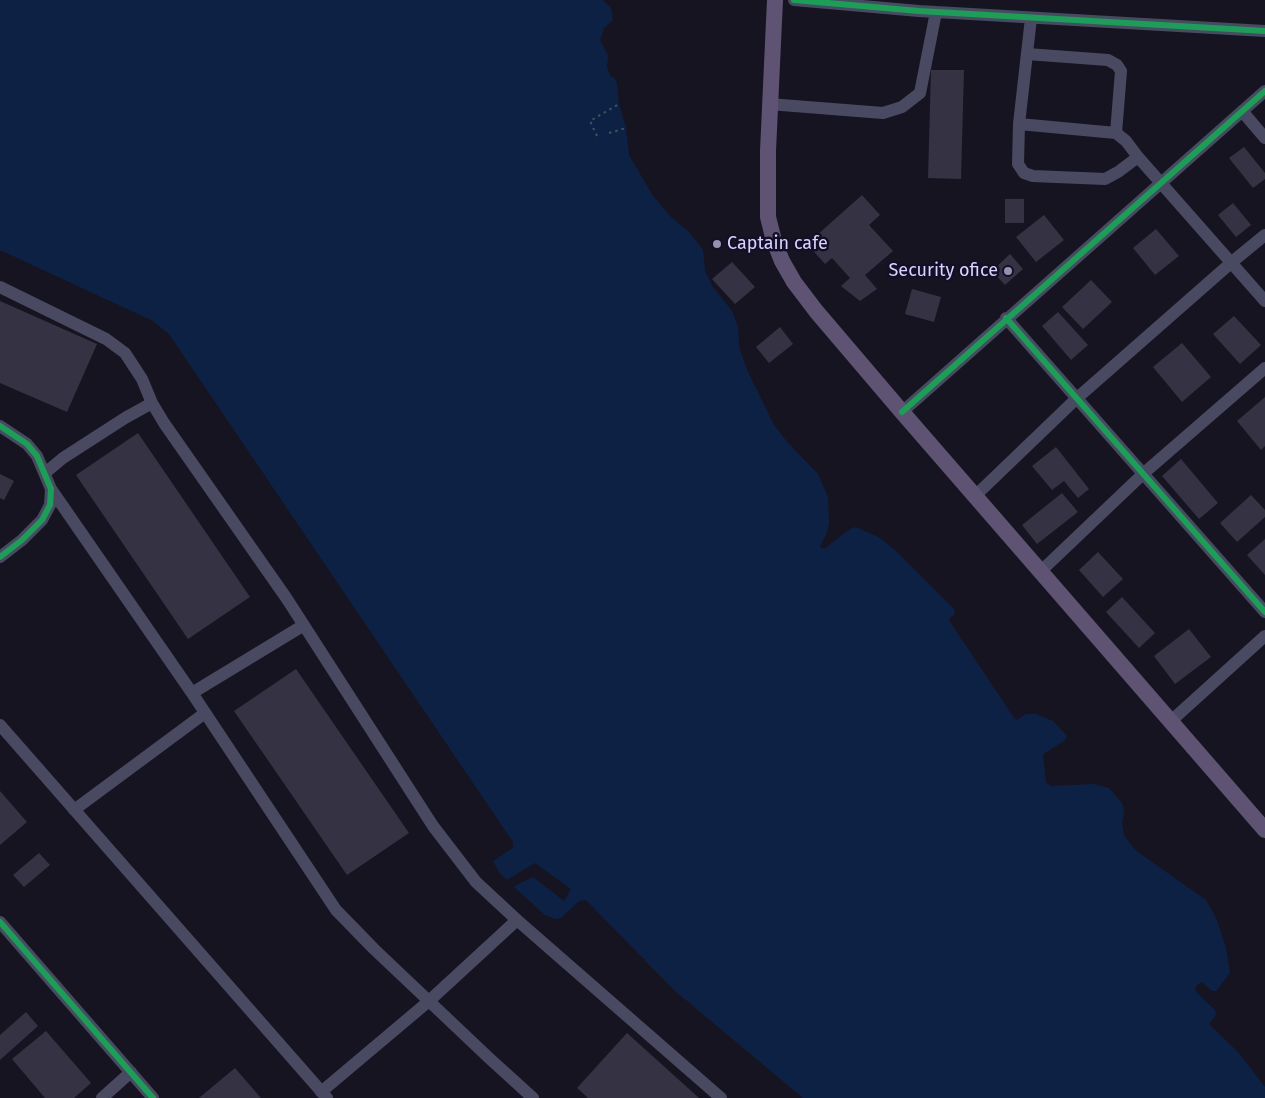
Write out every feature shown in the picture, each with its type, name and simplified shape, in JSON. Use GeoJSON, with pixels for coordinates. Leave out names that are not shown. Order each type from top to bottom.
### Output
{"type":"FeatureCollection","features":[{"type":"Feature","properties":{"kind":"main road"},"geometry":{"type":"LineString","coordinates":[[775,0],[767,193],[768,217],[774,241],[782,261],[794,282],[816,311],[902,412],[1265,830]]}},
{"type":"Feature","properties":{"kind":"street"},"geometry":{"type":"LineString","coordinates":[[794,0],[919,6],[936,12],[1265,31]]}},
{"type":"Feature","properties":{"kind":"street"},"geometry":{"type":"LineString","coordinates":[[770,104],[883,113],[902,107],[920,93],[936,12]]}},
{"type":"Feature","properties":{"kind":"street"},"geometry":{"type":"LineString","coordinates":[[1031,18],[1019,124],[1018,164],[1024,173],[1033,176],[1105,179],[1138,157]]}},
{"type":"Feature","properties":{"kind":"street"},"geometry":{"type":"LineString","coordinates":[[1027,54],[1108,60],[1117,65],[1121,71],[1116,133]]}},
{"type":"Feature","properties":{"kind":"street"},"geometry":{"type":"LineString","coordinates":[[902,412],[1006,318],[1265,91]]}},
{"type":"Feature","properties":{"kind":"street"},"geometry":{"type":"LineString","coordinates":[[1242,112],[1265,138]]}},
{"type":"Feature","properties":{"kind":"street"},"geometry":{"type":"LineString","coordinates":[[1019,124],[1116,133],[1126,141],[1265,300]]}},
{"type":"Feature","properties":{"kind":"street"},"geometry":{"type":"LineString","coordinates":[[975,496],[1076,400],[1232,262],[1265,236]]}},
{"type":"Feature","properties":{"kind":"street"},"geometry":{"type":"LineString","coordinates":[[0,287],[106,339],[125,352],[142,379],[152,403],[164,423],[304,625],[433,826],[476,882],[721,1098]]}},
{"type":"Feature","properties":{"kind":"street"},"geometry":{"type":"LineString","coordinates":[[1006,318],[1076,400],[1144,473],[1265,612]]}},
{"type":"Feature","properties":{"kind":"street"},"geometry":{"type":"LineString","coordinates":[[1041,571],[1144,473],[1265,368]]}},
{"type":"Feature","properties":{"kind":"street"},"geometry":{"type":"LineString","coordinates":[[46,473],[63,458],[152,403]]}},
{"type":"Feature","properties":{"kind":"street"},"geometry":{"type":"LineString","coordinates":[[0,426],[27,444],[37,456],[46,473],[51,489],[192,693],[336,910],[429,1001],[533,1098]]}},
{"type":"Feature","properties":{"kind":"street"},"geometry":{"type":"LineString","coordinates":[[0,557],[22,540],[42,520],[50,505],[51,489]]}},
{"type":"Feature","properties":{"kind":"street"},"geometry":{"type":"LineString","coordinates":[[192,693],[304,625]]}},
{"type":"Feature","properties":{"kind":"street"},"geometry":{"type":"LineString","coordinates":[[1171,721],[1265,636]]}},
{"type":"Feature","properties":{"kind":"street"},"geometry":{"type":"LineString","coordinates":[[74,810],[205,713]]}},
{"type":"Feature","properties":{"kind":"street"},"geometry":{"type":"LineString","coordinates":[[0,725],[324,1095],[517,920]]}},
{"type":"Feature","properties":{"kind":"street"},"geometry":{"type":"LineString","coordinates":[[0,922],[153,1098]]}},
{"type":"Feature","properties":{"kind":"street"},"geometry":{"type":"LineString","coordinates":[[102,1098],[131,1072]]}},
{"type":"Feature","properties":{"kind":"path"},"geometry":{"type":"LineString","coordinates":[[597,136],[590,121],[619,104]]}},
{"type":"Feature","properties":{"kind":"path"},"geometry":{"type":"LineString","coordinates":[[609,133],[626,128]]}},
{"type":"Feature","properties":{"kind":"water"},"geometry":{"type":"Polygon","coordinates":[[[0,0],[603,0],[611,8],[613,20],[604,28],[600,40],[608,55],[607,67],[610,75],[616,80],[619,104],[626,128],[629,155],[653,196],[671,217],[689,232],[703,250],[705,271],[713,287],[732,311],[738,327],[739,347],[748,372],[774,425],[788,443],[818,474],[828,497],[829,524],[820,546],[821,548],[824,549],[850,529],[856,527],[880,538],[895,550],[955,610],[954,615],[949,619],[950,622],[1014,718],[1017,720],[1026,714],[1036,714],[1053,721],[1067,736],[1064,741],[1043,756],[1046,782],[1050,786],[1094,784],[1109,788],[1122,803],[1124,835],[1135,850],[1206,900],[1216,918],[1226,948],[1230,973],[1216,991],[1212,991],[1202,982],[1197,985],[1195,990],[1215,1010],[1216,1015],[1209,1024],[1238,1052],[1265,1087],[1265,1098],[803,1098],[674,990],[586,900],[579,901],[561,918],[555,919],[545,915],[499,872],[493,861],[513,848],[513,842],[169,334],[153,321],[0,250],[0,0]]]}},
{"type":"Feature","properties":{"kind":"pier"},"geometry":{"type":"Polygon","coordinates":[[[535,863],[571,889],[564,901],[533,877],[513,887],[507,880],[535,863]]]}},
{"type":"Feature","properties":{"kind":"building"},"geometry":{"type":"Polygon","coordinates":[[[931,70],[964,70],[961,179],[928,178],[931,70]]]}},
{"type":"Feature","properties":{"kind":"building"},"geometry":{"type":"Polygon","coordinates":[[[1244,147],[1265,173],[1265,179],[1253,188],[1229,158],[1244,147]]]}},
{"type":"Feature","properties":{"kind":"building"},"geometry":{"type":"Polygon","coordinates":[[[862,195],[880,215],[869,225],[893,251],[865,275],[877,289],[860,301],[841,286],[850,278],[832,258],[825,264],[807,244],[862,195]]]}},
{"type":"Feature","properties":{"kind":"building"},"geometry":{"type":"Polygon","coordinates":[[[1005,199],[1024,199],[1024,223],[1005,223],[1005,199]]]}},
{"type":"Feature","properties":{"kind":"building"},"geometry":{"type":"Polygon","coordinates":[[[1233,203],[1251,225],[1236,237],[1218,215],[1233,203]]]}},
{"type":"Feature","properties":{"kind":"building"},"geometry":{"type":"Polygon","coordinates":[[[1044,215],[1064,240],[1036,262],[1016,237],[1044,215]]]}},
{"type":"Feature","properties":{"kind":"building"},"geometry":{"type":"Polygon","coordinates":[[[1156,229],[1179,256],[1155,275],[1133,248],[1156,229]]]}},
{"type":"Feature","properties":{"kind":"building"},"geometry":{"type":"Polygon","coordinates":[[[1010,254],[1023,269],[1005,285],[992,271],[1010,254]]]}},
{"type":"Feature","properties":{"kind":"building"},"geometry":{"type":"Polygon","coordinates":[[[732,262],[755,287],[735,304],[712,279],[732,262]]]}},
{"type":"Feature","properties":{"kind":"building"},"geometry":{"type":"Polygon","coordinates":[[[1091,280],[1112,302],[1083,329],[1062,307],[1091,280]]]}},
{"type":"Feature","properties":{"kind":"building"},"geometry":{"type":"Polygon","coordinates":[[[912,289],[941,297],[934,322],[905,314],[912,289]]]}},
{"type":"Feature","properties":{"kind":"building"},"geometry":{"type":"Polygon","coordinates":[[[0,301],[97,344],[67,412],[0,383],[0,301]]]}},
{"type":"Feature","properties":{"kind":"building"},"geometry":{"type":"Polygon","coordinates":[[[1058,312],[1088,345],[1071,360],[1042,326],[1058,312]]]}},
{"type":"Feature","properties":{"kind":"building"},"geometry":{"type":"Polygon","coordinates":[[[1234,316],[1261,345],[1240,364],[1213,334],[1234,316]]]}},
{"type":"Feature","properties":{"kind":"building"},"geometry":{"type":"Polygon","coordinates":[[[780,327],[793,344],[769,363],[756,347],[780,327]]]}},
{"type":"Feature","properties":{"kind":"building"},"geometry":{"type":"Polygon","coordinates":[[[1182,343],[1211,377],[1182,402],[1153,367],[1182,343]]]}},
{"type":"Feature","properties":{"kind":"building"},"geometry":{"type":"Polygon","coordinates":[[[1265,397],[1265,446],[1261,450],[1237,421],[1265,397]]]}},
{"type":"Feature","properties":{"kind":"building"},"geometry":{"type":"Polygon","coordinates":[[[138,433],[250,597],[188,639],[76,475],[138,433]]]}},
{"type":"Feature","properties":{"kind":"building"},"geometry":{"type":"Polygon","coordinates":[[[1056,447],[1089,489],[1078,498],[1064,481],[1052,490],[1032,466],[1056,447]]]}},
{"type":"Feature","properties":{"kind":"building"},"geometry":{"type":"Polygon","coordinates":[[[1181,459],[1218,503],[1199,519],[1162,476],[1181,459]]]}},
{"type":"Feature","properties":{"kind":"building"},"geometry":{"type":"Polygon","coordinates":[[[0,474],[14,481],[4,500],[0,498],[0,474]]]}},
{"type":"Feature","properties":{"kind":"building"},"geometry":{"type":"Polygon","coordinates":[[[1062,493],[1078,512],[1037,544],[1022,525],[1062,493]]]}},
{"type":"Feature","properties":{"kind":"building"},"geometry":{"type":"Polygon","coordinates":[[[1251,495],[1265,510],[1265,517],[1237,542],[1220,523],[1251,495]]]}},
{"type":"Feature","properties":{"kind":"building"},"geometry":{"type":"Polygon","coordinates":[[[1265,539],[1265,575],[1247,555],[1265,539]]]}},
{"type":"Feature","properties":{"kind":"building"},"geometry":{"type":"Polygon","coordinates":[[[1098,552],[1123,579],[1103,597],[1079,570],[1098,552]]]}},
{"type":"Feature","properties":{"kind":"building"},"geometry":{"type":"Polygon","coordinates":[[[1122,597],[1155,633],[1139,648],[1106,612],[1122,597]]]}},
{"type":"Feature","properties":{"kind":"building"},"geometry":{"type":"Polygon","coordinates":[[[1189,629],[1211,657],[1175,684],[1154,656],[1189,629]]]}},
{"type":"Feature","properties":{"kind":"building"},"geometry":{"type":"Polygon","coordinates":[[[296,669],[409,833],[347,875],[234,711],[296,669]]]}},
{"type":"Feature","properties":{"kind":"building"},"geometry":{"type":"Polygon","coordinates":[[[0,791],[27,822],[0,845],[0,791]]]}},
{"type":"Feature","properties":{"kind":"building"},"geometry":{"type":"Polygon","coordinates":[[[39,853],[50,865],[24,887],[13,875],[39,853]]]}},
{"type":"Feature","properties":{"kind":"building"},"geometry":{"type":"Polygon","coordinates":[[[26,1012],[38,1026],[0,1060],[0,1035],[26,1012]]]}},
{"type":"Feature","properties":{"kind":"building"},"geometry":{"type":"Polygon","coordinates":[[[46,1031],[91,1083],[74,1098],[45,1098],[12,1059],[46,1031]]]}},
{"type":"Feature","properties":{"kind":"building"},"geometry":{"type":"Polygon","coordinates":[[[627,1033],[699,1098],[588,1098],[577,1088],[627,1033]]]}},
{"type":"Feature","properties":{"kind":"building"},"geometry":{"type":"Polygon","coordinates":[[[235,1068],[261,1098],[199,1098],[235,1068]]]}},
{"type":"Feature","properties":{"kind":"cycle path"},"geometry":{"type":"LineString","coordinates":[[794,0],[919,11],[1265,31]]}},
{"type":"Feature","properties":{"kind":"cycle path"},"geometry":{"type":"LineString","coordinates":[[902,412],[1265,91]]}},
{"type":"Feature","properties":{"kind":"cycle path"},"geometry":{"type":"LineString","coordinates":[[1006,318],[1265,612]]}},
{"type":"Feature","properties":{"kind":"cycle path"},"geometry":{"type":"LineString","coordinates":[[0,426],[27,444],[37,456],[51,489],[50,505],[42,520],[22,540],[0,557]]}},
{"type":"Feature","properties":{"kind":"cycle path"},"geometry":{"type":"LineString","coordinates":[[0,922],[153,1098]]}},
{"type":"Feature","properties":{"kind":"place","name":"Captain cafe"},"geometry":{"type":"Point","coordinates":[717,244]}},
{"type":"Feature","properties":{"kind":"place","name":"Security ofice"},"geometry":{"type":"Point","coordinates":[1008,271]}}]}
